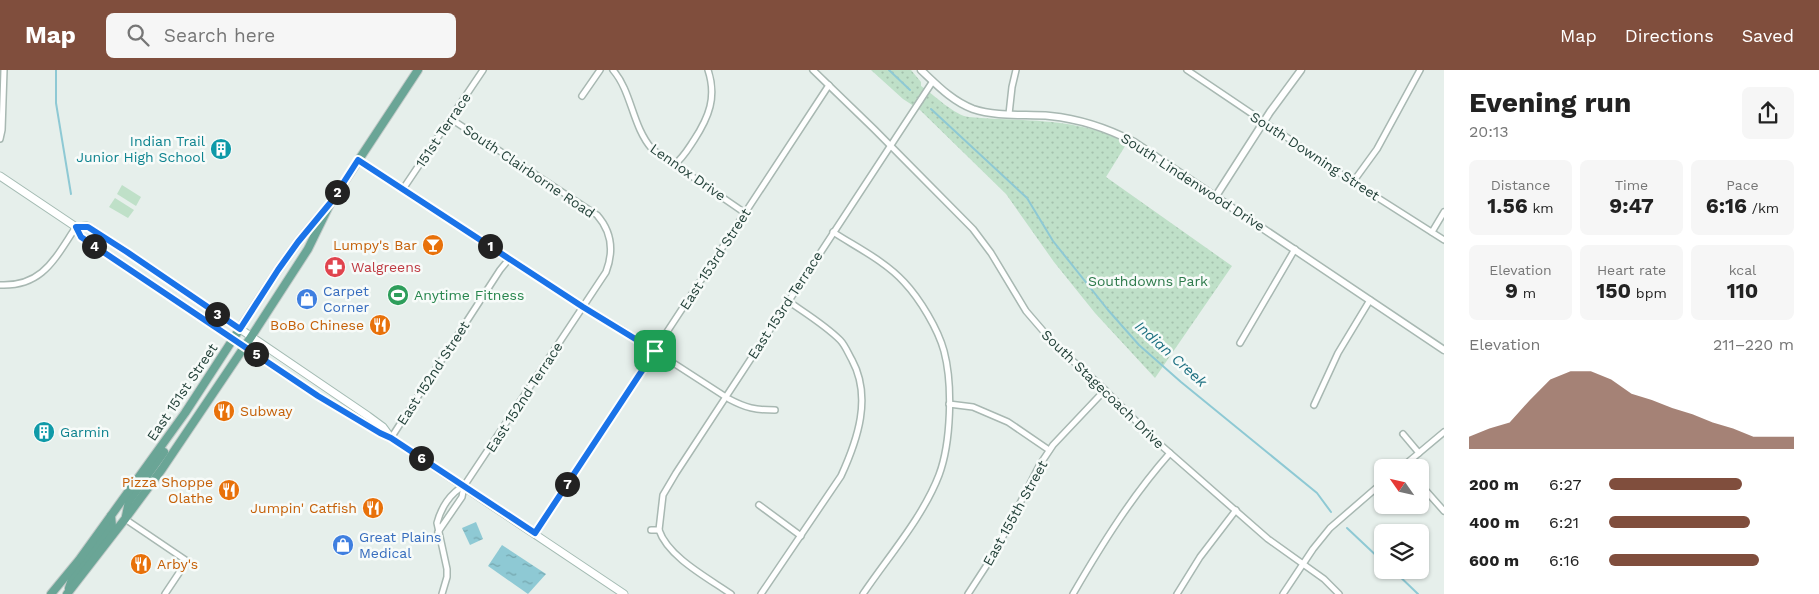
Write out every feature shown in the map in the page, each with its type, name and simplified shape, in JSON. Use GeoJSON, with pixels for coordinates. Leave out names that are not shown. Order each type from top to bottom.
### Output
{"type":"FeatureCollection","features":[{"type":"Feature","properties":{"kind":"main road","name":"East 151st Street"},"geometry":{"type":"LineString","coordinates":[[67,593],[162,469],[245,346],[308,249],[331,202],[418,70]]}},
{"type":"Feature","properties":{"kind":"main road"},"geometry":{"type":"LineString","coordinates":[[0,176],[76,227],[81,237],[318,396],[391,438],[624,594]]}},
{"type":"Feature","properties":{"kind":"main road","name":"East 151st Street"},"geometry":{"type":"LineString","coordinates":[[51,594],[79,560],[172,432],[298,242],[331,202]]}},
{"type":"Feature","properties":{"kind":"main road"},"geometry":{"type":"LineString","coordinates":[[76,227],[88,227],[127,252],[383,427],[391,438]]}},
{"type":"Feature","properties":{"kind":"main road"},"geometry":{"type":"LineString","coordinates":[[125,519],[129,501],[167,447],[171,440],[172,432]]}},
{"type":"Feature","properties":{"kind":"main road"},"geometry":{"type":"LineString","coordinates":[[67,593],[72,579],[112,526],[111,516]]}},
{"type":"Feature","properties":{"kind":"street"},"geometry":{"type":"LineString","coordinates":[[0,139],[4,70]]}},
{"type":"Feature","properties":{"kind":"street","name":"151st Terrace"},"geometry":{"type":"LineString","coordinates":[[403,189],[483,70]]}},
{"type":"Feature","properties":{"kind":"street"},"geometry":{"type":"LineString","coordinates":[[582,96],[600,70]]}},
{"type":"Feature","properties":{"kind":"street","name":"Lennox Drive"},"geometry":{"type":"LineString","coordinates":[[613,70],[622,83],[636,124],[644,140],[652,149],[745,213]]}},
{"type":"Feature","properties":{"kind":"street"},"geometry":{"type":"LineString","coordinates":[[674,165],[682,158],[710,111],[713,91],[708,70]]}},
{"type":"Feature","properties":{"kind":"street","name":"South Stagecoach Drive"},"geometry":{"type":"LineString","coordinates":[[813,70],[973,230],[991,253],[1026,311],[1057,347],[1170,453],[1268,539],[1324,580],[1338,594]]}},
{"type":"Feature","properties":{"kind":"street","name":"South Lindenwood Drive"},"geometry":{"type":"LineString","coordinates":[[921,70],[958,102],[974,109],[992,113],[1072,119],[1112,130],[1134,142],[1216,196],[1444,350]]}},
{"type":"Feature","properties":{"kind":"street"},"geometry":{"type":"LineString","coordinates":[[1009,114],[1016,70]]}},
{"type":"Feature","properties":{"kind":"street","name":"South Downing Street"},"geometry":{"type":"LineString","coordinates":[[1187,70],[1263,123],[1444,240]]}},
{"type":"Feature","properties":{"kind":"street"},"geometry":{"type":"LineString","coordinates":[[1216,196],[1263,123],[1301,70]]}},
{"type":"Feature","properties":{"kind":"street"},"geometry":{"type":"LineString","coordinates":[[1353,182],[1377,149],[1420,70]]}},
{"type":"Feature","properties":{"kind":"street","name":"East 153rd Terrace"},"geometry":{"type":"LineString","coordinates":[[659,530],[663,495],[725,396],[932,80]]}},
{"type":"Feature","properties":{"kind":"street","name":"East 153rd Street"},"geometry":{"type":"LineString","coordinates":[[535,533],[829,85]]}},
{"type":"Feature","properties":{"kind":"street","name":"South Clairborne Road"},"geometry":{"type":"LineString","coordinates":[[451,119],[592,211],[602,220],[610,236],[611,256],[606,272],[583,307]]}},
{"type":"Feature","properties":{"kind":"street"},"geometry":{"type":"LineString","coordinates":[[358,160],[583,307],[745,408],[775,410]]}},
{"type":"Feature","properties":{"kind":"street"},"geometry":{"type":"LineString","coordinates":[[1432,232],[1444,212]]}},
{"type":"Feature","properties":{"kind":"street"},"geometry":{"type":"LineString","coordinates":[[0,285],[19,284],[43,273],[76,227]]}},
{"type":"Feature","properties":{"kind":"street"},"geometry":{"type":"LineString","coordinates":[[833,232],[887,268],[904,282],[918,301],[934,327],[944,351],[949,404],[946,452],[938,477],[923,506],[863,594]]}},
{"type":"Feature","properties":{"kind":"street"},"geometry":{"type":"LineString","coordinates":[[1240,343],[1295,249]]}},
{"type":"Feature","properties":{"kind":"street","name":"East 152nd Street"},"geometry":{"type":"LineString","coordinates":[[391,438],[509,259]]}},
{"type":"Feature","properties":{"kind":"street"},"geometry":{"type":"LineString","coordinates":[[1314,405],[1338,353],[1370,300]]}},
{"type":"Feature","properties":{"kind":"street"},"geometry":{"type":"LineString","coordinates":[[760,594],[833,489],[850,457],[863,403],[862,387],[857,370],[841,341],[788,301]]}},
{"type":"Feature","properties":{"kind":"street","name":"East 152nd Terrace"},"geometry":{"type":"LineString","coordinates":[[464,486],[583,307]]}},
{"type":"Feature","properties":{"kind":"street","name":"East 155th Street"},"geometry":{"type":"LineString","coordinates":[[968,594],[994,554],[1028,485],[1049,450],[1104,390]]}},
{"type":"Feature","properties":{"kind":"street"},"geometry":{"type":"LineString","coordinates":[[949,404],[973,407],[1008,422],[1049,450]]}},
{"type":"Feature","properties":{"kind":"street"},"geometry":{"type":"LineString","coordinates":[[1412,459],[1444,432]]}},
{"type":"Feature","properties":{"kind":"street"},"geometry":{"type":"LineString","coordinates":[[1403,434],[1419,453]]}},
{"type":"Feature","properties":{"kind":"street"},"geometry":{"type":"LineString","coordinates":[[1074,594],[1133,498],[1149,476],[1170,453]]}},
{"type":"Feature","properties":{"kind":"street"},"geometry":{"type":"LineString","coordinates":[[442,594],[447,577],[447,569],[436,523],[438,516],[454,492],[464,486]]}},
{"type":"Feature","properties":{"kind":"street"},"geometry":{"type":"LineString","coordinates":[[438,532],[462,497],[464,486]]}},
{"type":"Feature","properties":{"kind":"street"},"geometry":{"type":"LineString","coordinates":[[1284,594],[1303,564],[1330,528],[1374,490]]}},
{"type":"Feature","properties":{"kind":"street"},"geometry":{"type":"LineString","coordinates":[[1429,494],[1444,511]]}},
{"type":"Feature","properties":{"kind":"street"},"geometry":{"type":"LineString","coordinates":[[759,506],[801,536]]}},
{"type":"Feature","properties":{"kind":"street"},"geometry":{"type":"LineString","coordinates":[[1177,594],[1200,558],[1236,510]]}},
{"type":"Feature","properties":{"kind":"street"},"geometry":{"type":"LineString","coordinates":[[125,519],[187,561],[165,594]]}},
{"type":"Feature","properties":{"kind":"street"},"geometry":{"type":"LineString","coordinates":[[651,530],[659,530],[673,552],[731,594]]}},
{"type":"Feature","properties":{"kind":"green space","name":"Southdowns Park"},"geometry":{"type":"Polygon","coordinates":[[[871,70],[911,70],[921,82],[921,86],[963,116],[1069,124],[1108,134],[1127,143],[1106,177],[1232,266],[1155,378],[1095,313],[1054,262],[1006,194],[920,110],[903,99],[871,70]]]}},
{"type":"Feature","properties":{"kind":"green space"},"geometry":{"type":"Polygon","coordinates":[[[122,185],[141,197],[136,206],[117,194],[122,185]]]}},
{"type":"Feature","properties":{"kind":"green space"},"geometry":{"type":"Polygon","coordinates":[[[115,198],[134,210],[128,218],[109,207],[115,198]]]}},
{"type":"Feature","properties":{"kind":"water"},"geometry":{"type":"Polygon","coordinates":[[[476,522],[483,539],[470,545],[462,528],[476,522]]]}},
{"type":"Feature","properties":{"kind":"water"},"geometry":{"type":"Polygon","coordinates":[[[502,545],[546,574],[528,594],[488,566],[502,545]]]}},
{"type":"Feature","properties":{"kind":"waterway"},"geometry":{"type":"LineString","coordinates":[[56,70],[56,103],[71,194]]}},
{"type":"Feature","properties":{"kind":"waterway","name":"Indian Creek"},"geometry":{"type":"LineString","coordinates":[[889,70],[910,90]]}},
{"type":"Feature","properties":{"kind":"waterway","name":"Indian Creek"},"geometry":{"type":"LineString","coordinates":[[931,109],[1027,198],[1053,241],[1108,310],[1139,345],[1181,382],[1317,493],[1331,512]]}},
{"type":"Feature","properties":{"kind":"waterway","name":"Indian Creek"},"geometry":{"type":"LineString","coordinates":[[1347,528],[1374,553]]}},
{"type":"Feature","properties":{"kind":"waterway","name":"Indian Creek"},"geometry":{"type":"LineString","coordinates":[[1402,579],[1418,594]]}},
{"type":"Feature","properties":{"kind":"place","name":"Indian Trail Junior High School"},"geometry":{"type":"Point","coordinates":[221,149]}},
{"type":"Feature","properties":{"kind":"place","name":"Lumpy's Bar"},"geometry":{"type":"Point","coordinates":[433,245]}},
{"type":"Feature","properties":{"kind":"place","name":"Walgreens"},"geometry":{"type":"Point","coordinates":[335,267]}},
{"type":"Feature","properties":{"kind":"place","name":"Anytime Fitness"},"geometry":{"type":"Point","coordinates":[398,295]}},
{"type":"Feature","properties":{"kind":"place","name":"Carpet Corner"},"geometry":{"type":"Point","coordinates":[307,299]}},
{"type":"Feature","properties":{"kind":"place","name":"BoBo Chinese"},"geometry":{"type":"Point","coordinates":[380,325]}},
{"type":"Feature","properties":{"kind":"place","name":"Subway"},"geometry":{"type":"Point","coordinates":[224,411]}},
{"type":"Feature","properties":{"kind":"place","name":"Garmin"},"geometry":{"type":"Point","coordinates":[44,432]}},
{"type":"Feature","properties":{"kind":"place","name":"Pizza Shoppe Olathe"},"geometry":{"type":"Point","coordinates":[229,490]}},
{"type":"Feature","properties":{"kind":"place","name":"Jumpin' Catfish"},"geometry":{"type":"Point","coordinates":[373,508]}},
{"type":"Feature","properties":{"kind":"place","name":"Great Plains Medical"},"geometry":{"type":"Point","coordinates":[343,545]}},
{"type":"Feature","properties":{"kind":"place","name":"Arby's"},"geometry":{"type":"Point","coordinates":[141,564]}},
{"type":"Feature","properties":{"kind":"route"},"geometry":{"type":"LineString","coordinates":[[358,160],[583,307],[655,351],[535,533],[391,438],[318,396],[81,237],[76,227],[87,226],[240,329],[278,270],[331,202],[358,160]]}}]}
